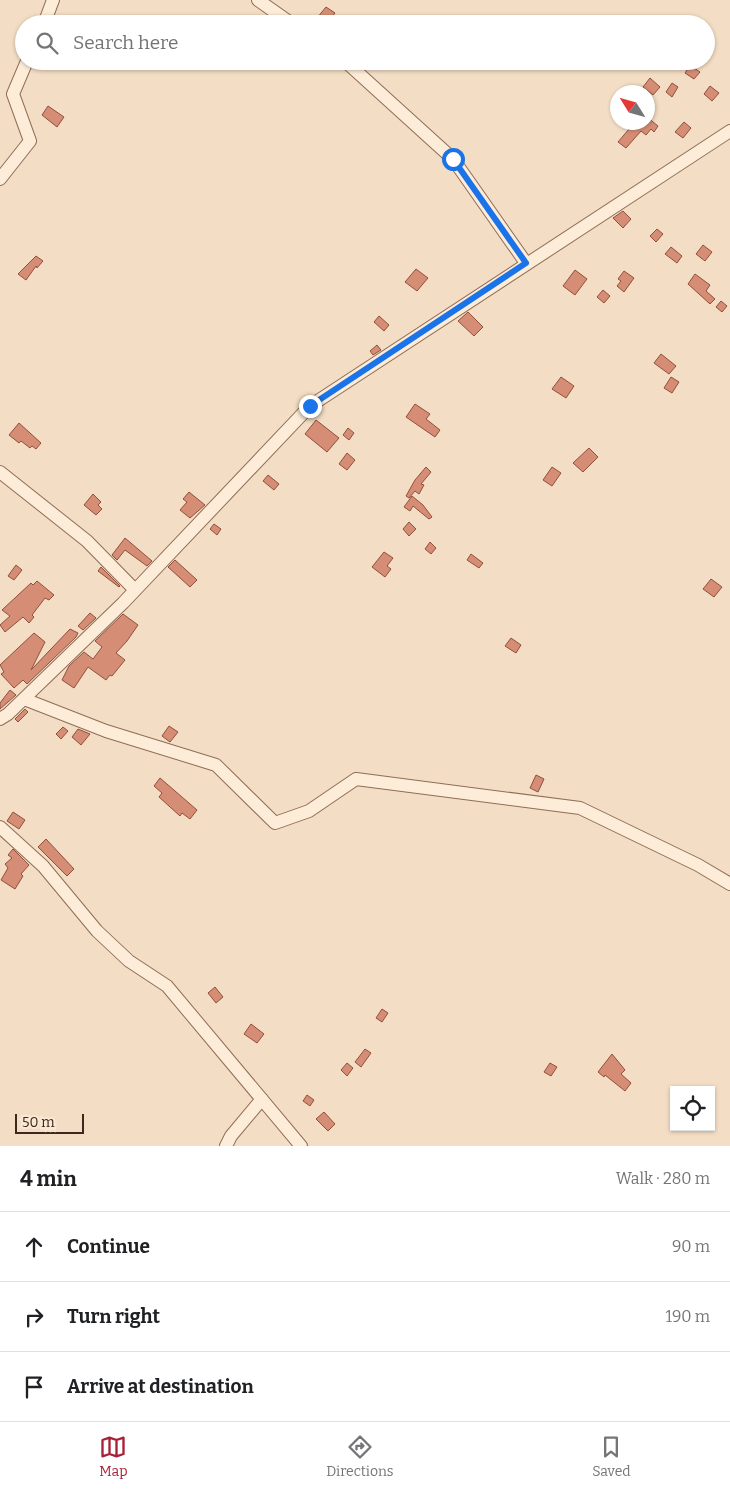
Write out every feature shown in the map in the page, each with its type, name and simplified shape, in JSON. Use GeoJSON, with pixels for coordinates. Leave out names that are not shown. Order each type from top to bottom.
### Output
{"type":"FeatureCollection","features":[{"type":"Feature","properties":{"kind":"street"},"geometry":{"type":"LineString","coordinates":[[47,15],[53,0]]}},
{"type":"Feature","properties":{"kind":"street"},"geometry":{"type":"LineString","coordinates":[[258,0],[279,15]]}},
{"type":"Feature","properties":{"kind":"street"},"geometry":{"type":"LineString","coordinates":[[0,179],[30,141],[13,94],[23,70]]}},
{"type":"Feature","properties":{"kind":"street"},"geometry":{"type":"LineString","coordinates":[[356,70],[453,159],[526,263]]}},
{"type":"Feature","properties":{"kind":"street"},"geometry":{"type":"LineString","coordinates":[[0,719],[24,699],[135,590],[310,406],[730,131]]}},
{"type":"Feature","properties":{"kind":"street"},"geometry":{"type":"LineString","coordinates":[[0,472],[87,540],[135,590]]}},
{"type":"Feature","properties":{"kind":"street"},"geometry":{"type":"LineString","coordinates":[[24,699],[106,731],[216,765],[275,823],[309,811],[356,779],[580,808],[698,865],[730,884]]}},
{"type":"Feature","properties":{"kind":"street"},"geometry":{"type":"LineString","coordinates":[[0,827],[43,866],[104,937],[129,961],[168,986],[301,1146]]}},
{"type":"Feature","properties":{"kind":"street"},"geometry":{"type":"LineString","coordinates":[[226,1146],[231,1136],[262,1099]]}},
{"type":"Feature","properties":{"kind":"building"},"geometry":{"type":"Polygon","coordinates":[[[326,7],[335,13],[333,15],[319,15],[326,7]]]}},
{"type":"Feature","properties":{"kind":"building"},"geometry":{"type":"Polygon","coordinates":[[[687,70],[697,70],[700,72],[694,79],[685,73],[687,70]]]}},
{"type":"Feature","properties":{"kind":"building"},"geometry":{"type":"Polygon","coordinates":[[[650,78],[660,87],[655,93],[655,85],[645,85],[650,78]]]}},
{"type":"Feature","properties":{"kind":"building"},"geometry":{"type":"Polygon","coordinates":[[[672,83],[678,87],[672,97],[666,92],[672,83]]]}},
{"type":"Feature","properties":{"kind":"building"},"geometry":{"type":"Polygon","coordinates":[[[710,86],[719,93],[712,101],[704,94],[710,86]]]}},
{"type":"Feature","properties":{"kind":"building"},"geometry":{"type":"Polygon","coordinates":[[[48,106],[64,117],[57,127],[42,115],[48,106]]]}},
{"type":"Feature","properties":{"kind":"building"},"geometry":{"type":"Polygon","coordinates":[[[684,122],[691,128],[683,138],[675,132],[684,122]]]}},
{"type":"Feature","properties":{"kind":"building"},"geometry":{"type":"Polygon","coordinates":[[[628,130],[650,130],[646,135],[641,131],[626,148],[618,142],[628,130]]]}},
{"type":"Feature","properties":{"kind":"building"},"geometry":{"type":"Polygon","coordinates":[[[623,211],[631,219],[623,228],[613,218],[623,211]]]}},
{"type":"Feature","properties":{"kind":"building"},"geometry":{"type":"Polygon","coordinates":[[[657,229],[663,234],[656,242],[650,236],[657,229]]]}},
{"type":"Feature","properties":{"kind":"building"},"geometry":{"type":"Polygon","coordinates":[[[703,245],[712,252],[705,261],[696,254],[703,245]]]}},
{"type":"Feature","properties":{"kind":"building"},"geometry":{"type":"Polygon","coordinates":[[[671,247],[682,256],[677,263],[665,254],[671,247]]]}},
{"type":"Feature","properties":{"kind":"building"},"geometry":{"type":"Polygon","coordinates":[[[36,256],[43,261],[37,268],[36,266],[26,280],[18,274],[36,256]]]}},
{"type":"Feature","properties":{"kind":"building"},"geometry":{"type":"Polygon","coordinates":[[[416,269],[428,278],[417,291],[405,282],[416,269]]]}},
{"type":"Feature","properties":{"kind":"building"},"geometry":{"type":"Polygon","coordinates":[[[575,270],[587,279],[575,295],[563,286],[575,270]]]}},
{"type":"Feature","properties":{"kind":"building"},"geometry":{"type":"Polygon","coordinates":[[[624,271],[634,278],[624,292],[617,286],[621,281],[618,279],[624,271]]]}},
{"type":"Feature","properties":{"kind":"building"},"geometry":{"type":"Polygon","coordinates":[[[695,274],[710,285],[706,291],[715,299],[710,304],[688,284],[695,274]]]}},
{"type":"Feature","properties":{"kind":"building"},"geometry":{"type":"Polygon","coordinates":[[[603,290],[610,296],[604,303],[597,297],[603,290]]]}},
{"type":"Feature","properties":{"kind":"building"},"geometry":{"type":"Polygon","coordinates":[[[721,301],[727,306],[722,312],[716,307],[721,301]]]}},
{"type":"Feature","properties":{"kind":"building"},"geometry":{"type":"Polygon","coordinates":[[[468,312],[483,327],[474,336],[458,321],[468,312]]]}},
{"type":"Feature","properties":{"kind":"building"},"geometry":{"type":"Polygon","coordinates":[[[379,316],[389,325],[384,331],[374,322],[379,316]]]}},
{"type":"Feature","properties":{"kind":"building"},"geometry":{"type":"Polygon","coordinates":[[[377,345],[381,350],[373,355],[370,351],[377,345]]]}},
{"type":"Feature","properties":{"kind":"building"},"geometry":{"type":"Polygon","coordinates":[[[661,354],[676,366],[669,374],[654,363],[661,354]]]}},
{"type":"Feature","properties":{"kind":"building"},"geometry":{"type":"Polygon","coordinates":[[[561,377],[574,386],[566,398],[552,389],[561,377]]]}},
{"type":"Feature","properties":{"kind":"building"},"geometry":{"type":"Polygon","coordinates":[[[671,377],[679,382],[672,393],[664,388],[671,377]]]}},
{"type":"Feature","properties":{"kind":"building"},"geometry":{"type":"Polygon","coordinates":[[[415,404],[430,414],[426,419],[440,430],[435,437],[406,417],[415,404]]]}},
{"type":"Feature","properties":{"kind":"building"},"geometry":{"type":"Polygon","coordinates":[[[316,420],[339,438],[327,452],[305,434],[316,420]]]}},
{"type":"Feature","properties":{"kind":"building"},"geometry":{"type":"Polygon","coordinates":[[[19,423],[41,443],[36,449],[32,446],[30,448],[21,441],[19,443],[9,435],[19,423]]]}},
{"type":"Feature","properties":{"kind":"building"},"geometry":{"type":"Polygon","coordinates":[[[348,428],[354,433],[349,440],[343,435],[348,428]]]}},
{"type":"Feature","properties":{"kind":"building"},"geometry":{"type":"Polygon","coordinates":[[[589,448],[598,457],[583,472],[573,463],[589,448]]]}},
{"type":"Feature","properties":{"kind":"building"},"geometry":{"type":"Polygon","coordinates":[[[347,453],[355,460],[347,470],[339,464],[347,453]]]}},
{"type":"Feature","properties":{"kind":"building"},"geometry":{"type":"Polygon","coordinates":[[[426,467],[431,472],[421,484],[424,485],[419,494],[415,491],[409,498],[406,496],[415,480],[426,467]]]}},
{"type":"Feature","properties":{"kind":"building"},"geometry":{"type":"Polygon","coordinates":[[[552,467],[561,473],[552,486],[543,480],[552,467]]]}},
{"type":"Feature","properties":{"kind":"building"},"geometry":{"type":"Polygon","coordinates":[[[268,475],[279,484],[274,490],[263,481],[268,475]]]}},
{"type":"Feature","properties":{"kind":"building"},"geometry":{"type":"Polygon","coordinates":[[[189,492],[205,505],[190,518],[180,510],[187,502],[183,499],[189,492]]]}},
{"type":"Feature","properties":{"kind":"building"},"geometry":{"type":"Polygon","coordinates":[[[93,494],[101,502],[98,505],[102,509],[96,515],[84,505],[93,494]]]}},
{"type":"Feature","properties":{"kind":"building"},"geometry":{"type":"Polygon","coordinates":[[[412,496],[423,505],[432,517],[429,519],[413,506],[410,511],[404,507],[412,496]]]}},
{"type":"Feature","properties":{"kind":"building"},"geometry":{"type":"Polygon","coordinates":[[[409,522],[416,529],[409,536],[403,529],[409,522]]]}},
{"type":"Feature","properties":{"kind":"building"},"geometry":{"type":"Polygon","coordinates":[[[214,524],[221,529],[217,535],[210,529],[214,524]]]}},
{"type":"Feature","properties":{"kind":"building"},"geometry":{"type":"Polygon","coordinates":[[[125,538],[152,561],[147,566],[125,550],[117,560],[112,555],[125,538]]]}},
{"type":"Feature","properties":{"kind":"building"},"geometry":{"type":"Polygon","coordinates":[[[430,542],[436,548],[431,554],[425,549],[430,542]]]}},
{"type":"Feature","properties":{"kind":"building"},"geometry":{"type":"Polygon","coordinates":[[[384,552],[393,558],[387,566],[391,569],[385,577],[372,567],[384,552]]]}},
{"type":"Feature","properties":{"kind":"building"},"geometry":{"type":"Polygon","coordinates":[[[471,554],[483,563],[479,568],[467,560],[471,554]]]}},
{"type":"Feature","properties":{"kind":"building"},"geometry":{"type":"Polygon","coordinates":[[[175,560],[197,580],[190,587],[168,567],[175,560]]]}},
{"type":"Feature","properties":{"kind":"building"},"geometry":{"type":"Polygon","coordinates":[[[16,565],[22,570],[14,580],[8,576],[16,565]]]}},
{"type":"Feature","properties":{"kind":"building"},"geometry":{"type":"Polygon","coordinates":[[[101,567],[120,586],[119,587],[98,571],[101,567]]]}},
{"type":"Feature","properties":{"kind":"building"},"geometry":{"type":"Polygon","coordinates":[[[711,579],[722,587],[714,597],[703,589],[711,579]]]}},
{"type":"Feature","properties":{"kind":"building"},"geometry":{"type":"Polygon","coordinates":[[[37,581],[54,595],[49,600],[45,598],[32,615],[34,617],[29,623],[23,617],[5,632],[0,625],[10,616],[2,610],[31,583],[33,585],[37,581]]]}},
{"type":"Feature","properties":{"kind":"building"},"geometry":{"type":"Polygon","coordinates":[[[90,613],[96,618],[83,630],[78,626],[90,613]]]}},
{"type":"Feature","properties":{"kind":"building"},"geometry":{"type":"Polygon","coordinates":[[[123,614],[138,625],[116,653],[125,660],[112,676],[110,675],[106,680],[88,667],[74,688],[62,680],[69,666],[84,652],[93,659],[102,647],[95,641],[123,614]]]}},
{"type":"Feature","properties":{"kind":"building"},"geometry":{"type":"Polygon","coordinates":[[[70,629],[78,633],[76,637],[27,684],[23,680],[14,688],[1,674],[4,672],[0,665],[34,633],[45,642],[31,670],[70,629]]]}},
{"type":"Feature","properties":{"kind":"building"},"geometry":{"type":"Polygon","coordinates":[[[511,638],[521,645],[516,653],[505,646],[511,638]]]}},
{"type":"Feature","properties":{"kind":"building"},"geometry":{"type":"Polygon","coordinates":[[[10,690],[16,695],[0,709],[0,703],[10,690]]]}},
{"type":"Feature","properties":{"kind":"building"},"geometry":{"type":"Polygon","coordinates":[[[25,709],[28,712],[18,722],[15,719],[25,709]]]}},
{"type":"Feature","properties":{"kind":"building"},"geometry":{"type":"Polygon","coordinates":[[[169,726],[178,732],[170,742],[162,736],[169,726]]]}},
{"type":"Feature","properties":{"kind":"building"},"geometry":{"type":"Polygon","coordinates":[[[63,727],[68,731],[61,739],[56,734],[63,727]]]}},
{"type":"Feature","properties":{"kind":"building"},"geometry":{"type":"Polygon","coordinates":[[[78,729],[90,734],[81,745],[72,737],[78,729]]]}},
{"type":"Feature","properties":{"kind":"building"},"geometry":{"type":"Polygon","coordinates":[[[536,775],[544,779],[538,792],[530,788],[536,775]]]}},
{"type":"Feature","properties":{"kind":"building"},"geometry":{"type":"Polygon","coordinates":[[[160,778],[197,810],[190,819],[182,813],[180,816],[159,797],[162,793],[154,786],[160,778]]]}},
{"type":"Feature","properties":{"kind":"building"},"geometry":{"type":"Polygon","coordinates":[[[13,812],[25,820],[19,829],[7,821],[13,812]]]}},
{"type":"Feature","properties":{"kind":"building"},"geometry":{"type":"Polygon","coordinates":[[[46,839],[74,869],[67,876],[38,847],[46,839]]]}},
{"type":"Feature","properties":{"kind":"building"},"geometry":{"type":"Polygon","coordinates":[[[13,849],[29,865],[21,874],[23,876],[15,889],[1,880],[8,868],[5,864],[12,858],[8,855],[13,849]]]}},
{"type":"Feature","properties":{"kind":"building"},"geometry":{"type":"Polygon","coordinates":[[[215,987],[223,997],[216,1003],[208,993],[215,987]]]}},
{"type":"Feature","properties":{"kind":"building"},"geometry":{"type":"Polygon","coordinates":[[[382,1009],[388,1013],[382,1022],[376,1018],[382,1009]]]}},
{"type":"Feature","properties":{"kind":"building"},"geometry":{"type":"Polygon","coordinates":[[[251,1024],[264,1034],[257,1043],[244,1034],[251,1024]]]}},
{"type":"Feature","properties":{"kind":"building"},"geometry":{"type":"Polygon","coordinates":[[[365,1049],[371,1053],[361,1067],[355,1062],[365,1049]]]}},
{"type":"Feature","properties":{"kind":"building"},"geometry":{"type":"Polygon","coordinates":[[[612,1054],[625,1070],[621,1074],[631,1083],[625,1091],[605,1075],[604,1077],[598,1072],[612,1054]]]}},
{"type":"Feature","properties":{"kind":"building"},"geometry":{"type":"Polygon","coordinates":[[[347,1063],[353,1068],[347,1076],[341,1070],[347,1063]]]}},
{"type":"Feature","properties":{"kind":"building"},"geometry":{"type":"Polygon","coordinates":[[[550,1063],[557,1067],[551,1076],[544,1072],[550,1063]]]}},
{"type":"Feature","properties":{"kind":"building"},"geometry":{"type":"Polygon","coordinates":[[[307,1095],[314,1100],[310,1106],[303,1101],[307,1095]]]}},
{"type":"Feature","properties":{"kind":"building"},"geometry":{"type":"Polygon","coordinates":[[[324,1112],[335,1124],[328,1131],[316,1119],[324,1112]]]}},
{"type":"Feature","properties":{"kind":"route"},"geometry":{"type":"LineString","coordinates":[[310,406],[526,263],[453,159]]}}]}
